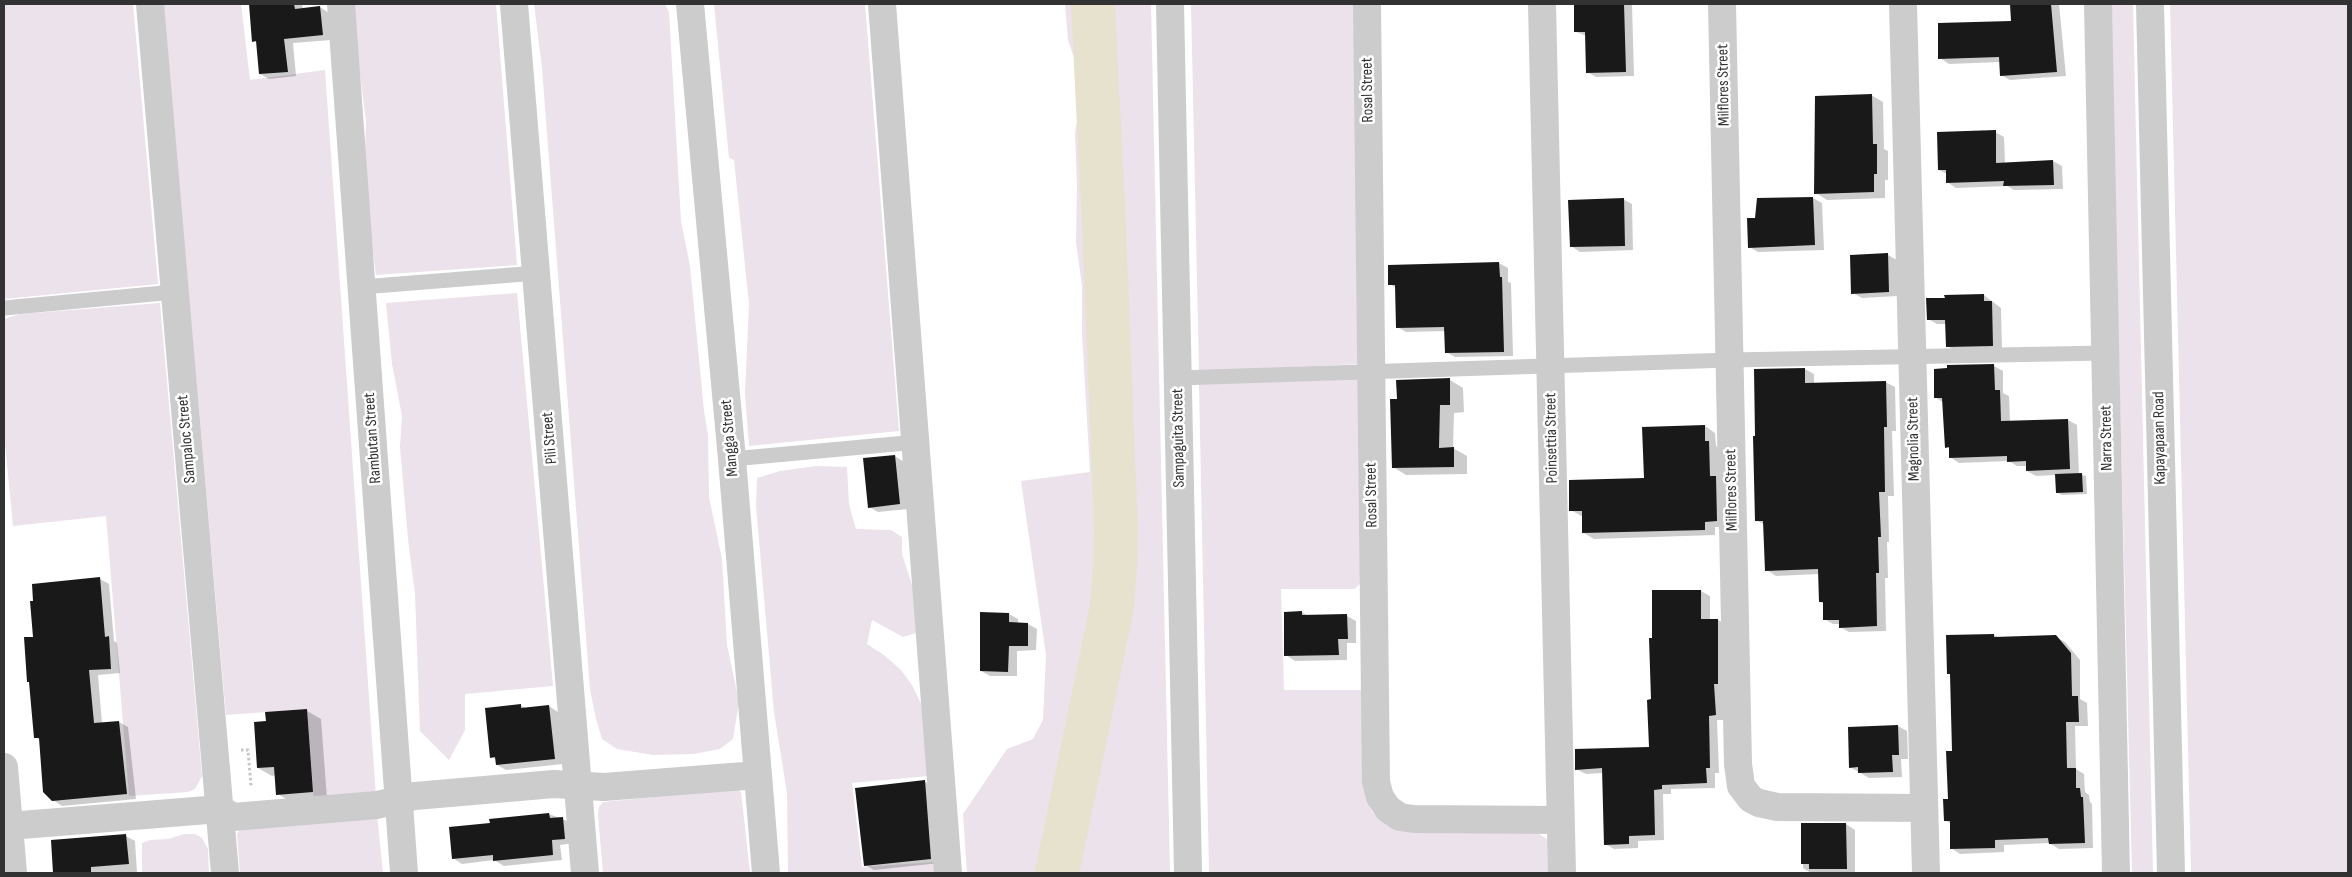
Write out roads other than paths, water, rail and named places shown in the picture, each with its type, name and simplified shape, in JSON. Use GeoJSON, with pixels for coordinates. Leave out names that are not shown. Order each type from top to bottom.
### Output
{"type":"FeatureCollection","features":[{"type":"Feature","properties":{"kind":"street","name":"Sampaloc Street"},"geometry":{"type":"LineString","coordinates":[[150,4],[225,873]]}},
{"type":"Feature","properties":{"kind":"street","name":"Rambutan Street"},"geometry":{"type":"LineString","coordinates":[[341,4],[404,873]]}},
{"type":"Feature","properties":{"kind":"street","name":"Pili Street"},"geometry":{"type":"LineString","coordinates":[[514,4],[585,873]]}},
{"type":"Feature","properties":{"kind":"street","name":"Mangga Street"},"geometry":{"type":"LineString","coordinates":[[690,4],[732,459],[766,873]]}},
{"type":"Feature","properties":{"kind":"street"},"geometry":{"type":"LineString","coordinates":[[882,4],[948,873]]}},
{"type":"Feature","properties":{"kind":"street","name":"Sampaguita Street"},"geometry":{"type":"LineString","coordinates":[[1170,4],[1188,873]]}},
{"type":"Feature","properties":{"kind":"street","name":"Rosal Street"},"geometry":{"type":"LineString","coordinates":[[1367,4],[1376,782],[1380,796],[1388,809],[1400,817],[1414,819],[1560,820]]}},
{"type":"Feature","properties":{"kind":"street","name":"Poinsettia Street"},"geometry":{"type":"LineString","coordinates":[[1542,4],[1562,873]]}},
{"type":"Feature","properties":{"kind":"street","name":"Milflores Street"},"geometry":{"type":"LineString","coordinates":[[1722,4],[1738,764],[1741,786],[1751,799],[1777,807],[1923,808]]}},
{"type":"Feature","properties":{"kind":"street","name":"Magnolia Street"},"geometry":{"type":"LineString","coordinates":[[1903,4],[1926,873]]}},
{"type":"Feature","properties":{"kind":"street","name":"Narra Street"},"geometry":{"type":"LineString","coordinates":[[2098,4],[2116,873]]}},
{"type":"Feature","properties":{"kind":"street","name":"Kapayapaan Road"},"geometry":{"type":"LineString","coordinates":[[2150,4],[2171,873]]}},
{"type":"Feature","properties":{"kind":"street"},"geometry":{"type":"LineString","coordinates":[[4,767],[13,873]]}},
{"type":"Feature","properties":{"kind":"street"},"geometry":{"type":"LineString","coordinates":[[9,826],[220,810],[233,818],[377,805],[415,796],[554,784],[604,787],[757,775]]}},
{"type":"Feature","properties":{"kind":"lane"},"geometry":{"type":"LineString","coordinates":[[362,287],[537,273]]}},
{"type":"Feature","properties":{"kind":"lane"},"geometry":{"type":"LineString","coordinates":[[4,308],[174,292]]}},
{"type":"Feature","properties":{"kind":"lane"},"geometry":{"type":"LineString","coordinates":[[1178,378],[1371,370],[1730,360],[2105,353]]}},
{"type":"Feature","properties":{"kind":"lane"},"geometry":{"type":"LineString","coordinates":[[732,459],[916,442]]}},
{"type":"Feature","properties":{"kind":"waterway"},"geometry":{"type":"LineString","coordinates":[[1057,873],[1112,607],[1115,569],[1116,529],[1093,4]]}}]}
